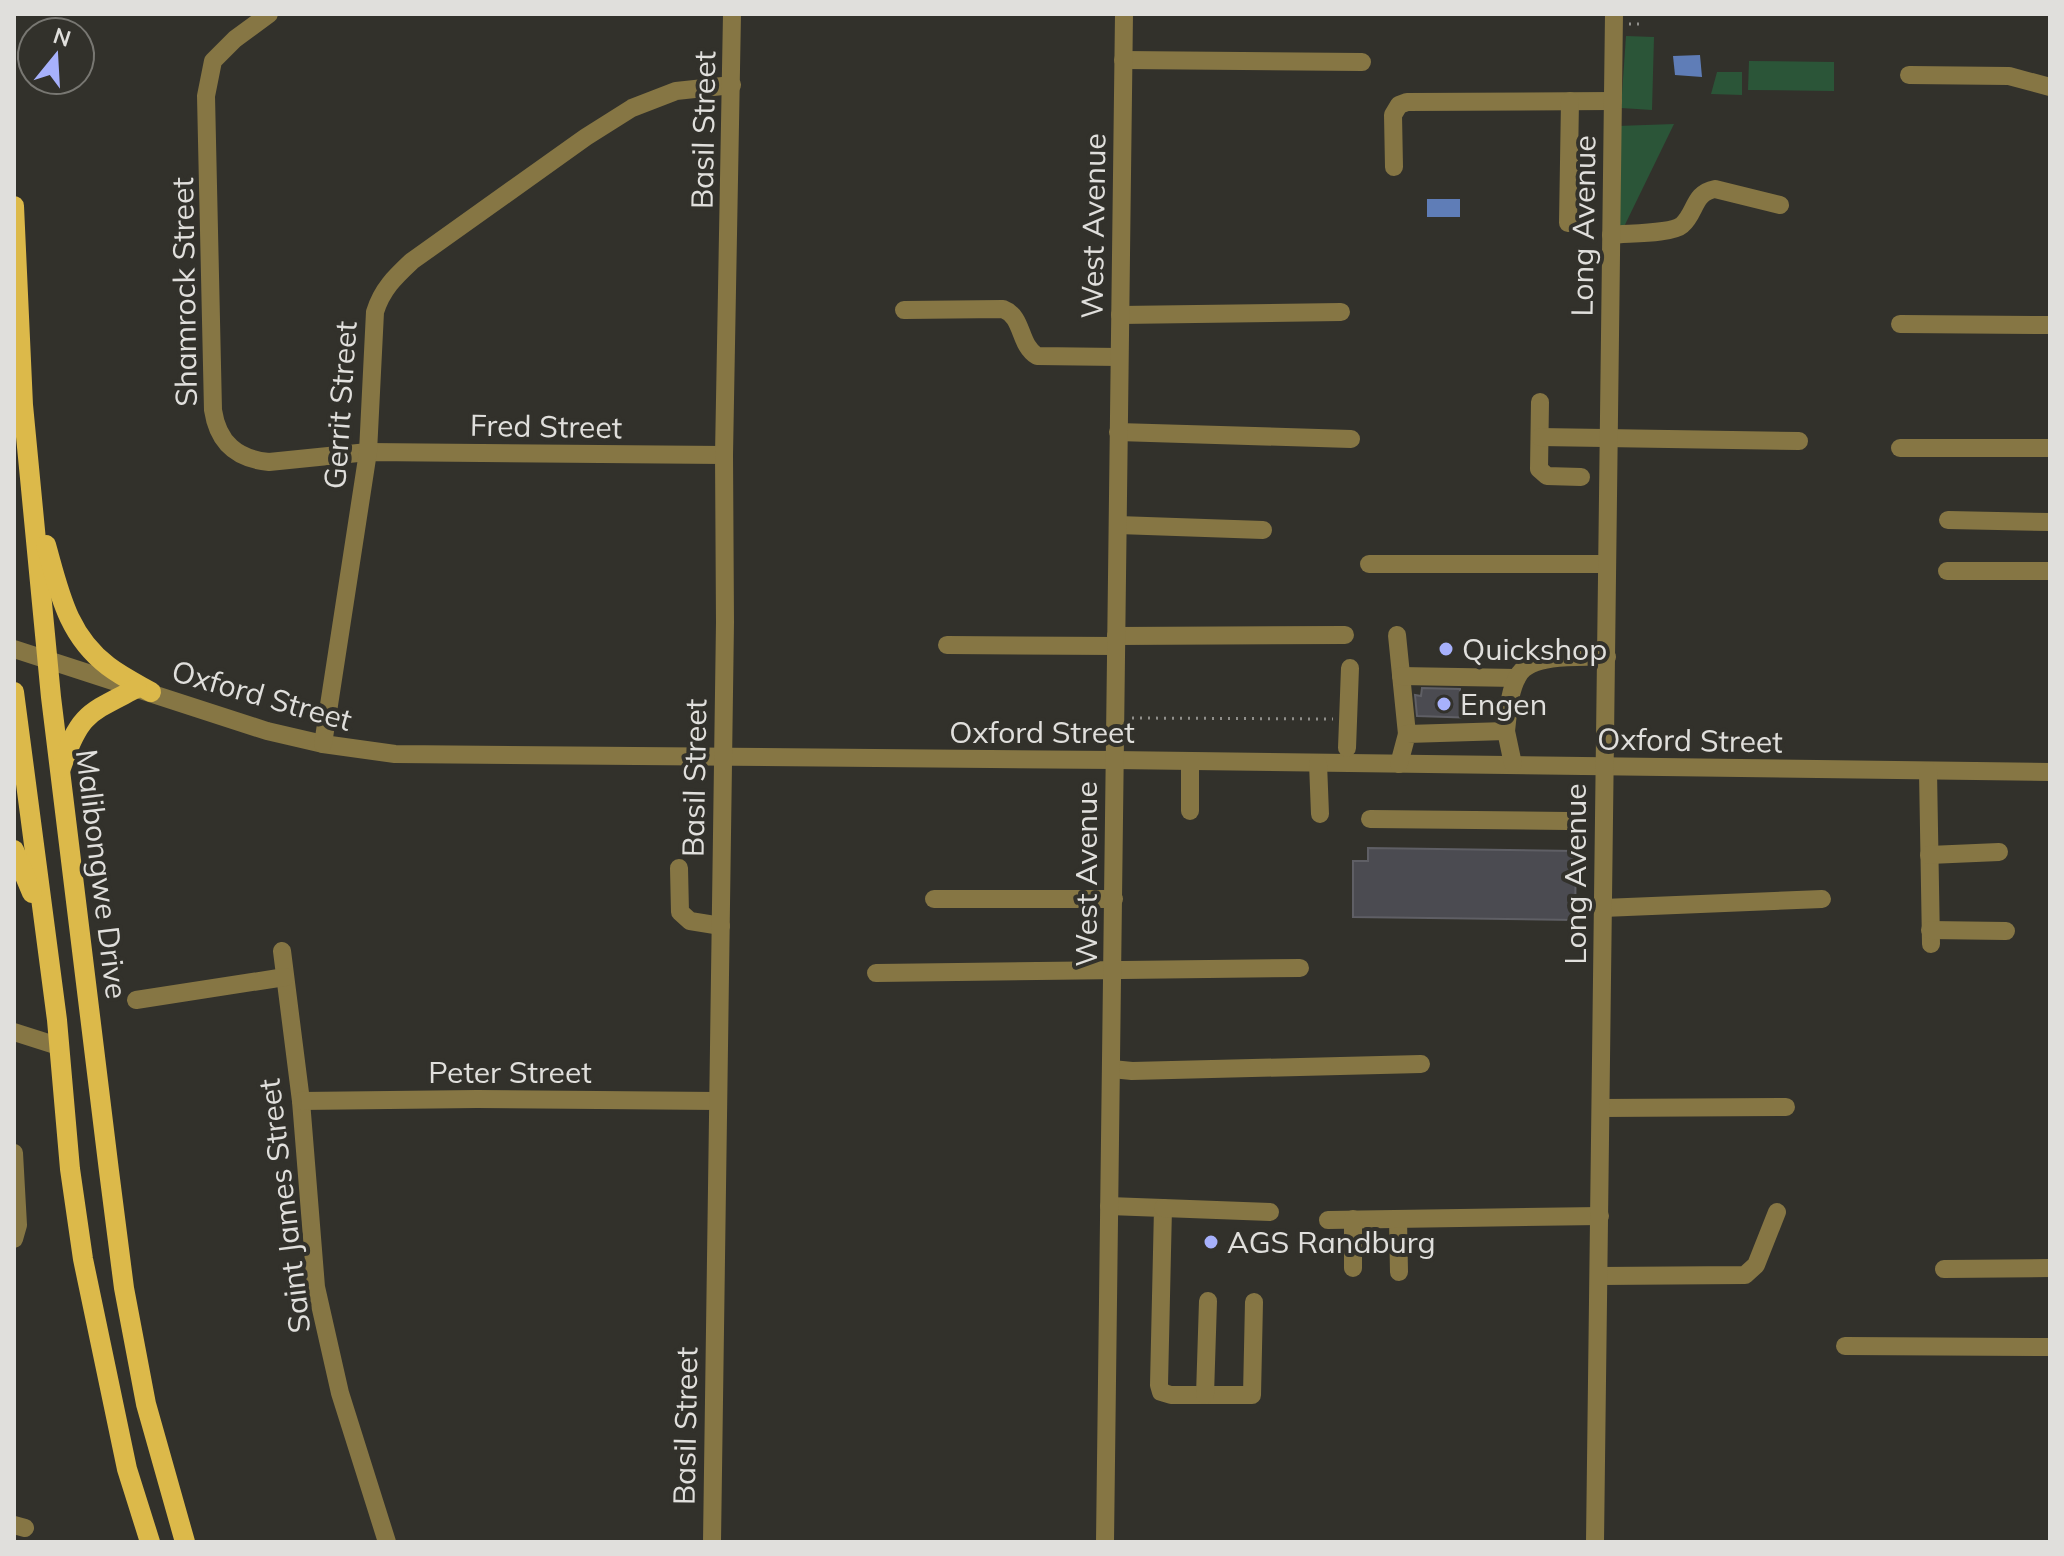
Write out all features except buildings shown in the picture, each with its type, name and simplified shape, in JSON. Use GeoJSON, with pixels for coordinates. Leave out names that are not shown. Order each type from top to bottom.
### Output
{"type":"FeatureCollection","features":[{"type":"Feature","properties":{"kind":"main road","name":"Malibongwe Drive"},"geometry":{"type":"LineString","coordinates":[[14,206],[23,405],[47,661],[124,1288],[146,1404],[185,1542]]}},
{"type":"Feature","properties":{"kind":"main road"},"geometry":{"type":"LineString","coordinates":[[33,498],[57,590],[75,630],[107,666],[144,690]]}},
{"type":"Feature","properties":{"kind":"main road"},"geometry":{"type":"LineString","coordinates":[[59,775],[73,733],[81,722],[90,714],[144,690]]}},
{"type":"Feature","properties":{"kind":"main road"},"geometry":{"type":"LineString","coordinates":[[14,692],[83,1259],[127,1469],[150,1542]]}},
{"type":"Feature","properties":{"kind":"main road"},"geometry":{"type":"LineString","coordinates":[[14,850],[42,919]]}},
{"type":"Feature","properties":{"kind":"street","name":"Shamrock Street"},"geometry":{"type":"LineString","coordinates":[[269,14],[213,61],[206,96],[215,424],[229,448],[256,461],[368,452]]}},
{"type":"Feature","properties":{"kind":"street","name":"Basil Street"},"geometry":{"type":"LineString","coordinates":[[712,1542],[732,14]]}},
{"type":"Feature","properties":{"kind":"street","name":"West Avenue"},"geometry":{"type":"LineString","coordinates":[[1105,1542],[1124,14]]}},
{"type":"Feature","properties":{"kind":"street","name":"Long Avenue"},"geometry":{"type":"LineString","coordinates":[[1595,1542],[1614,14]]}},
{"type":"Feature","properties":{"kind":"street"},"geometry":{"type":"LineString","coordinates":[[1123,60],[1362,62]]}},
{"type":"Feature","properties":{"kind":"street"},"geometry":{"type":"LineString","coordinates":[[1909,75],[2009,76],[2050,87]]}},
{"type":"Feature","properties":{"kind":"street","name":"Gerrit Street"},"geometry":{"type":"LineString","coordinates":[[323,744],[368,452],[375,312],[380,296],[389,282],[412,261],[632,108],[676,91],[732,85]]}},
{"type":"Feature","properties":{"kind":"street"},"geometry":{"type":"LineString","coordinates":[[1568,223],[1570,101]]}},
{"type":"Feature","properties":{"kind":"street"},"geometry":{"type":"LineString","coordinates":[[1394,167],[1393,115],[1399,105],[1407,102],[1613,101]]}},
{"type":"Feature","properties":{"kind":"street"},"geometry":{"type":"LineString","coordinates":[[1611,235],[1671,230],[1682,225],[1706,190],[1715,189],[1780,205]]}},
{"type":"Feature","properties":{"kind":"street"},"geometry":{"type":"LineString","coordinates":[[904,310],[1003,309],[1014,316],[1026,348],[1037,356],[1119,357]]}},
{"type":"Feature","properties":{"kind":"street"},"geometry":{"type":"LineString","coordinates":[[1120,315],[1341,312]]}},
{"type":"Feature","properties":{"kind":"street"},"geometry":{"type":"LineString","coordinates":[[1900,324],[2050,325]]}},
{"type":"Feature","properties":{"kind":"street"},"geometry":{"type":"LineString","coordinates":[[1540,402],[1539,469],[1547,476],[1581,477]]}},
{"type":"Feature","properties":{"kind":"street"},"geometry":{"type":"LineString","coordinates":[[1118,432],[1351,439]]}},
{"type":"Feature","properties":{"kind":"street"},"geometry":{"type":"LineString","coordinates":[[1540,437],[1799,441]]}},
{"type":"Feature","properties":{"kind":"street"},"geometry":{"type":"LineString","coordinates":[[1900,448],[2050,448]]}},
{"type":"Feature","properties":{"kind":"street","name":"Fred Street"},"geometry":{"type":"LineString","coordinates":[[368,452],[724,455]]}},
{"type":"Feature","properties":{"kind":"street"},"geometry":{"type":"LineString","coordinates":[[1948,520],[2050,522]]}},
{"type":"Feature","properties":{"kind":"street"},"geometry":{"type":"LineString","coordinates":[[1118,525],[1263,530]]}},
{"type":"Feature","properties":{"kind":"street"},"geometry":{"type":"LineString","coordinates":[[1369,564],[1607,564]]}},
{"type":"Feature","properties":{"kind":"street"},"geometry":{"type":"LineString","coordinates":[[1947,571],[2050,571]]}},
{"type":"Feature","properties":{"kind":"street"},"geometry":{"type":"LineString","coordinates":[[947,645],[1345,635]]}},
{"type":"Feature","properties":{"kind":"street"},"geometry":{"type":"LineString","coordinates":[[1397,635],[1407,734],[1399,764]]}},
{"type":"Feature","properties":{"kind":"street","name":"Oxford Street"},"geometry":{"type":"LineString","coordinates":[[14,649],[267,731],[323,744],[395,754],[2050,772]]}},
{"type":"Feature","properties":{"kind":"street"},"geometry":{"type":"LineString","coordinates":[[1513,764],[1506,731],[1516,678],[1522,670],[1533,662],[1607,657]]}},
{"type":"Feature","properties":{"kind":"street"},"geometry":{"type":"LineString","coordinates":[[1347,748],[1350,668]]}},
{"type":"Feature","properties":{"kind":"street"},"geometry":{"type":"LineString","coordinates":[[1401,676],[1516,678]]}},
{"type":"Feature","properties":{"kind":"street"},"geometry":{"type":"LineString","coordinates":[[1407,734],[1506,731]]}},
{"type":"Feature","properties":{"kind":"street"},"geometry":{"type":"LineString","coordinates":[[1190,761],[1190,811]]}},
{"type":"Feature","properties":{"kind":"street"},"geometry":{"type":"LineString","coordinates":[[1318,763],[1320,814]]}},
{"type":"Feature","properties":{"kind":"street"},"geometry":{"type":"LineString","coordinates":[[1928,771],[1930,937],[2006,931]]}},
{"type":"Feature","properties":{"kind":"street"},"geometry":{"type":"LineString","coordinates":[[1370,819],[1568,821]]}},
{"type":"Feature","properties":{"kind":"street"},"geometry":{"type":"LineString","coordinates":[[1929,855],[1999,852]]}},
{"type":"Feature","properties":{"kind":"street"},"geometry":{"type":"LineString","coordinates":[[679,868],[680,912],[690,921],[721,926]]}},
{"type":"Feature","properties":{"kind":"street"},"geometry":{"type":"LineString","coordinates":[[934,899],[1114,899]]}},
{"type":"Feature","properties":{"kind":"street"},"geometry":{"type":"LineString","coordinates":[[1603,908],[1822,899]]}},
{"type":"Feature","properties":{"kind":"street","name":"Saint James Street"},"geometry":{"type":"LineString","coordinates":[[282,951],[301,1101],[316,1287],[340,1393],[387,1542]]}},
{"type":"Feature","properties":{"kind":"street"},"geometry":{"type":"LineString","coordinates":[[876,973],[1300,968]]}},
{"type":"Feature","properties":{"kind":"street"},"geometry":{"type":"LineString","coordinates":[[136,1000],[285,977]]}},
{"type":"Feature","properties":{"kind":"street"},"geometry":{"type":"LineString","coordinates":[[14,1032],[58,1046]]}},
{"type":"Feature","properties":{"kind":"street"},"geometry":{"type":"LineString","coordinates":[[1112,1069],[1421,1064]]}},
{"type":"Feature","properties":{"kind":"street","name":"Peter Street"},"geometry":{"type":"LineString","coordinates":[[301,1101],[718,1101]]}},
{"type":"Feature","properties":{"kind":"street"},"geometry":{"type":"LineString","coordinates":[[1601,1108],[1786,1107]]}},
{"type":"Feature","properties":{"kind":"street"},"geometry":{"type":"LineString","coordinates":[[14,1153],[18,1225],[14,1239]]}},
{"type":"Feature","properties":{"kind":"street"},"geometry":{"type":"LineString","coordinates":[[1109,1206],[1270,1212]]}},
{"type":"Feature","properties":{"kind":"street"},"geometry":{"type":"LineString","coordinates":[[1163,1208],[1159,1385],[1165,1394],[1250,1396],[1254,1392],[1254,1302]]}},
{"type":"Feature","properties":{"kind":"street"},"geometry":{"type":"LineString","coordinates":[[1599,1276],[1745,1275],[1756,1265],[1777,1212]]}},
{"type":"Feature","properties":{"kind":"street"},"geometry":{"type":"LineString","coordinates":[[1328,1220],[1600,1216]]}},
{"type":"Feature","properties":{"kind":"street"},"geometry":{"type":"LineString","coordinates":[[1353,1219],[1353,1268]]}},
{"type":"Feature","properties":{"kind":"street"},"geometry":{"type":"LineString","coordinates":[[1398,1219],[1399,1272]]}},
{"type":"Feature","properties":{"kind":"street"},"geometry":{"type":"LineString","coordinates":[[1944,1269],[2050,1268]]}},
{"type":"Feature","properties":{"kind":"street"},"geometry":{"type":"LineString","coordinates":[[1205,1395],[1208,1301]]}},
{"type":"Feature","properties":{"kind":"street"},"geometry":{"type":"LineString","coordinates":[[1845,1346],[2050,1347]]}},
{"type":"Feature","properties":{"kind":"path"},"geometry":{"type":"LineString","coordinates":[[1141,719],[1266,717],[1348,720]]}},
{"type":"Feature","properties":{"kind":"green space"},"geometry":{"type":"Polygon","coordinates":[[[1626,36],[1654,37],[1652,110],[1621,108],[1626,36]]]}},
{"type":"Feature","properties":{"kind":"green space"},"geometry":{"type":"Polygon","coordinates":[[[1749,61],[1834,62],[1834,91],[1748,90],[1749,61]]]}},
{"type":"Feature","properties":{"kind":"green space"},"geometry":{"type":"Polygon","coordinates":[[[1717,72],[1742,72],[1742,95],[1711,94],[1717,72]]]}},
{"type":"Feature","properties":{"kind":"green space"},"geometry":{"type":"Polygon","coordinates":[[[1674,124],[1618,239],[1617,126],[1674,124]]]}},
{"type":"Feature","properties":{"kind":"water"},"geometry":{"type":"Polygon","coordinates":[[[1700,55],[1702,77],[1675,75],[1673,56],[1700,55]]]}},
{"type":"Feature","properties":{"kind":"water"},"geometry":{"type":"Polygon","coordinates":[[[1427,199],[1460,199],[1460,217],[1427,217],[1427,199]]]}},
{"type":"Feature","properties":{"kind":"place","name":"Quickshop"},"geometry":{"type":"Point","coordinates":[1446,649]}},
{"type":"Feature","properties":{"kind":"place","name":"Engen"},"geometry":{"type":"Point","coordinates":[1444,704]}},
{"type":"Feature","properties":{"kind":"place","name":"AGS Randburg"},"geometry":{"type":"Point","coordinates":[1211,1242]}}]}
